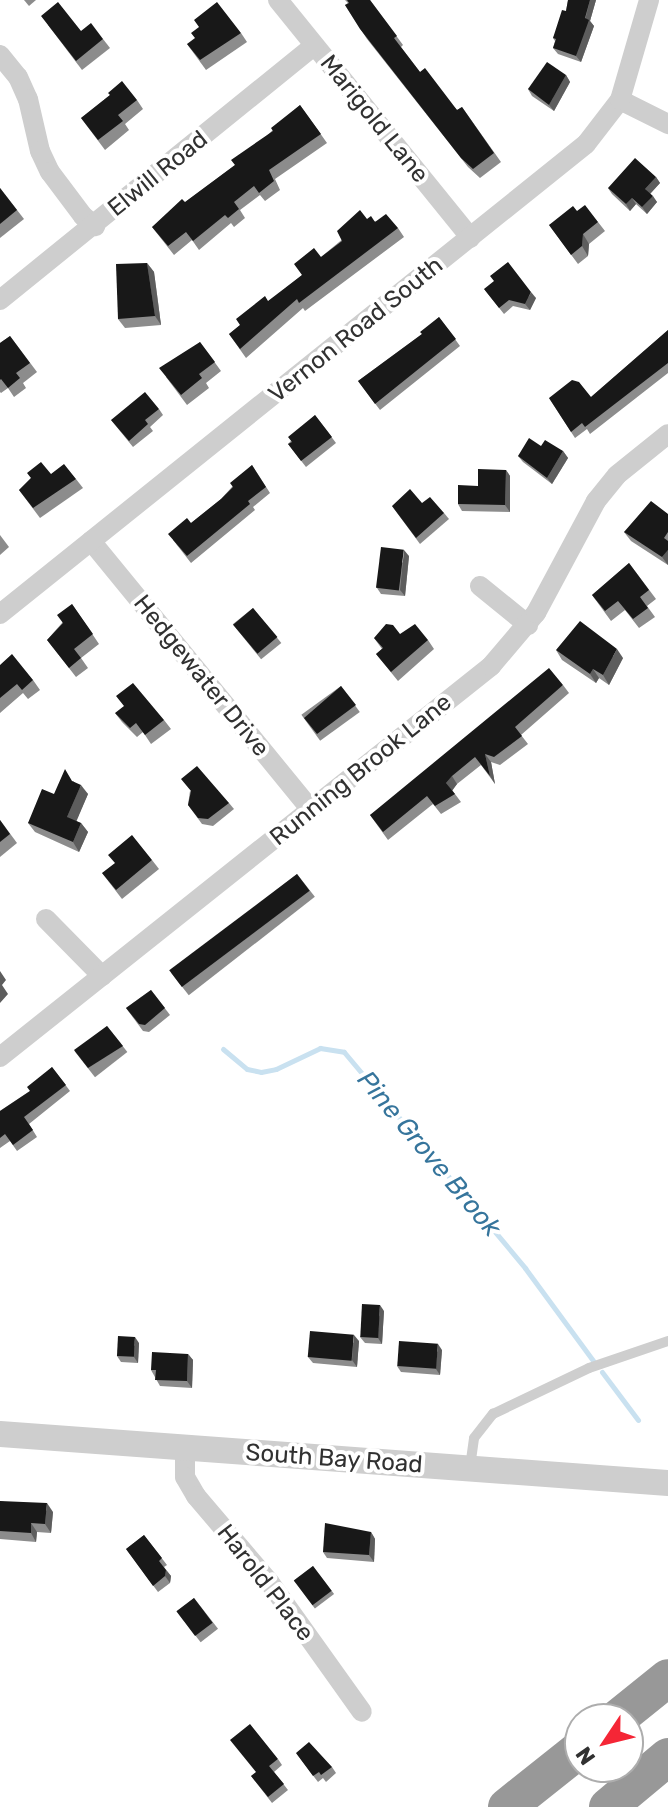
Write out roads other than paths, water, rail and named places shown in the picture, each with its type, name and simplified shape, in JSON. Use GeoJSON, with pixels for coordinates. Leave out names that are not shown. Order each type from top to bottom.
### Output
{"type":"FeatureCollection","features":[{"type":"Feature","properties":{"kind":"highway"},"geometry":{"type":"LineString","coordinates":[[637,1703],[668,1678]]}},
{"type":"Feature","properties":{"kind":"highway"},"geometry":{"type":"LineString","coordinates":[[608,1807],[668,1757]]}},
{"type":"Feature","properties":{"kind":"highway"},"geometry":{"type":"LineString","coordinates":[[507,1807],[564,1762]]}},
{"type":"Feature","properties":{"kind":"highway"},"geometry":{"type":"LineString","coordinates":[[618,1807],[668,1769]]}},
{"type":"Feature","properties":{"kind":"street","name":"Marigold Lane"},"geometry":{"type":"LineString","coordinates":[[278,0],[471,238]]}},
{"type":"Feature","properties":{"kind":"street","name":"Vernon Road South"},"geometry":{"type":"LineString","coordinates":[[0,614],[586,144],[620,100],[649,0]]}},
{"type":"Feature","properties":{"kind":"street","name":"Elwill Road"},"geometry":{"type":"LineString","coordinates":[[0,300],[314,46]]}},
{"type":"Feature","properties":{"kind":"street"},"geometry":{"type":"LineString","coordinates":[[0,55],[18,77],[28,99],[40,151],[50,172],[83,216],[95,226]]}},
{"type":"Feature","properties":{"kind":"street"},"geometry":{"type":"LineString","coordinates":[[620,100],[668,124]]}},
{"type":"Feature","properties":{"kind":"street","name":"Running Brook Lane"},"geometry":{"type":"LineString","coordinates":[[0,1057],[491,666],[528,625],[596,501],[617,475],[668,434]]}},
{"type":"Feature","properties":{"kind":"street","name":"Hedgewater Drive"},"geometry":{"type":"LineString","coordinates":[[91,541],[311,810]]}},
{"type":"Feature","properties":{"kind":"street"},"geometry":{"type":"LineString","coordinates":[[480,586],[528,625]]}},
{"type":"Feature","properties":{"kind":"street"},"geometry":{"type":"LineString","coordinates":[[46,919],[102,976]]}},
{"type":"Feature","properties":{"kind":"street","name":"South Bay Road"},"geometry":{"type":"LineString","coordinates":[[0,1434],[668,1483]]}},
{"type":"Feature","properties":{"kind":"street","name":"Harold Place"},"geometry":{"type":"LineString","coordinates":[[185,1449],[185,1477],[196,1496],[270,1583],[362,1712]]}},
{"type":"Feature","properties":{"kind":"lane"},"geometry":{"type":"LineString","coordinates":[[470,1469],[474,1438],[493,1414],[589,1368],[668,1341]]}},
{"type":"Feature","properties":{"kind":"waterway","name":"Pine Grove Brook"},"geometry":{"type":"LineString","coordinates":[[223,1049],[247,1069],[261,1072],[276,1069],[320,1048],[344,1052],[525,1268],[594,1362]]}},
{"type":"Feature","properties":{"kind":"waterway","name":"Pine Grove Brook"},"geometry":{"type":"LineString","coordinates":[[602,1372],[638,1420]]}}]}
